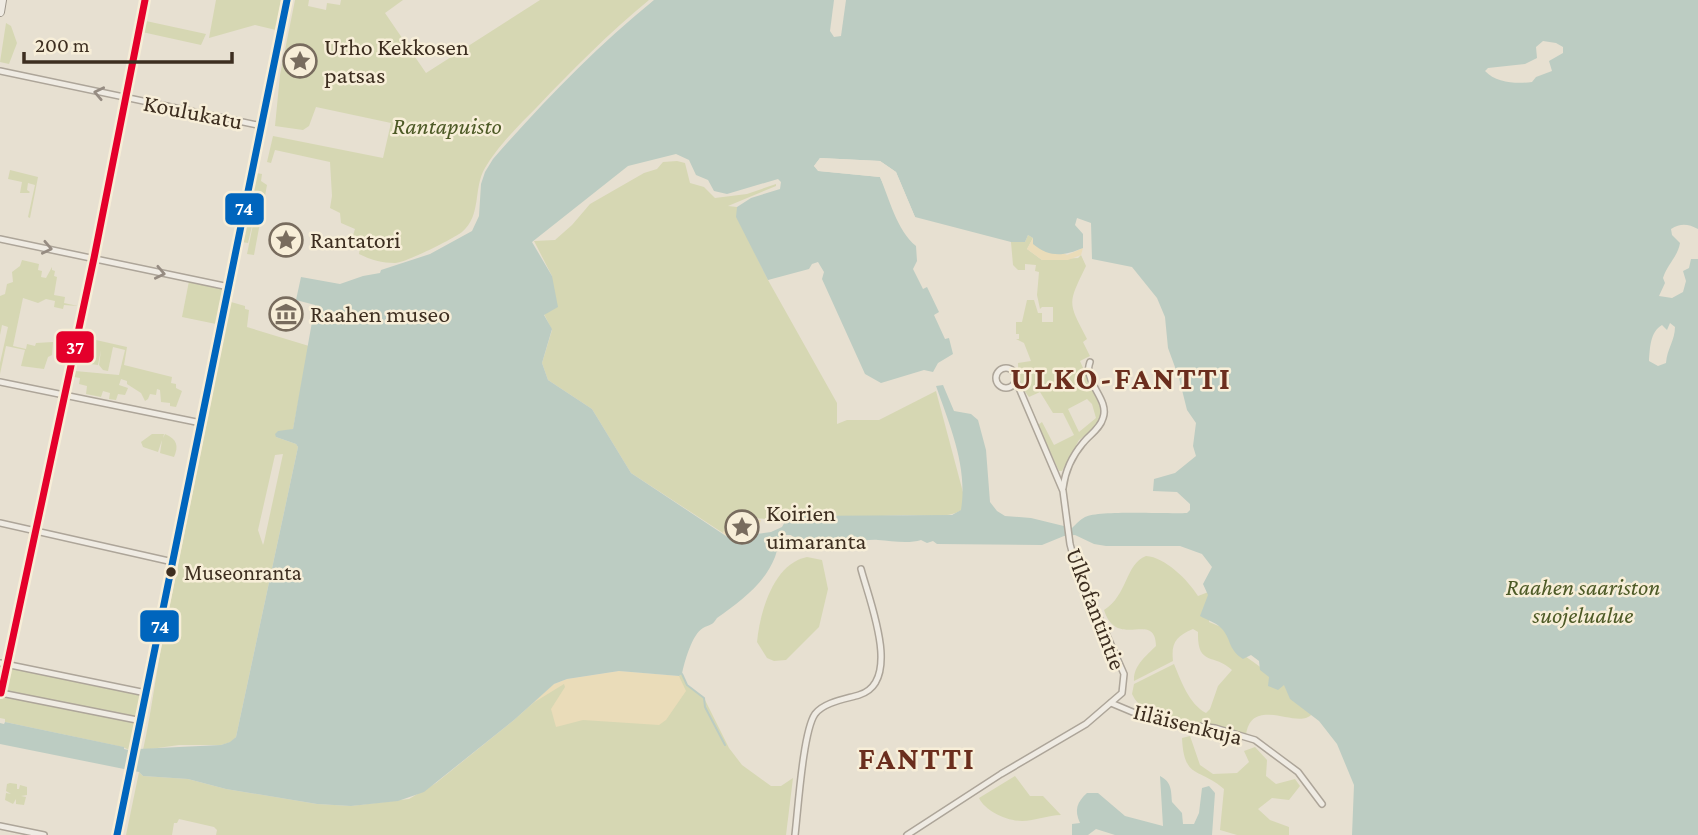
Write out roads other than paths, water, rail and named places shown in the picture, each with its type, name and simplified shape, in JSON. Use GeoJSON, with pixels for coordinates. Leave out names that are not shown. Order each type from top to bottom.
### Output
{"type":"FeatureCollection","features":[{"type":"Feature","properties":{"kind":"street"},"geometry":{"type":"LineString","coordinates":[[0,12],[2,0]]}},
{"type":"Feature","properties":{"kind":"street"},"geometry":{"type":"LineString","coordinates":[[142,721],[0,693],[3,664],[36,532],[145,0]]}},
{"type":"Feature","properties":{"kind":"street"},"geometry":{"type":"LineString","coordinates":[[117,835],[287,0]]}},
{"type":"Feature","properties":{"kind":"street","name":"Koulukatu"},"geometry":{"type":"LineString","coordinates":[[0,71],[262,126]]}},
{"type":"Feature","properties":{"kind":"street"},"geometry":{"type":"LineString","coordinates":[[0,239],[229,287]]}},
{"type":"Feature","properties":{"kind":"street"},"geometry":{"type":"LineString","coordinates":[[1063,491],[1065,475],[1073,459],[1104,418],[1105,410],[1088,373],[1090,362]]}},
{"type":"Feature","properties":{"kind":"street"},"geometry":{"type":"LineString","coordinates":[[1008,369],[1014,372],[1016,381],[1006,388],[1000,386],[997,381],[998,374],[1008,369]]}},
{"type":"Feature","properties":{"kind":"street","name":"Ulkofantintie"},"geometry":{"type":"LineString","coordinates":[[906,835],[1086,724],[1122,693],[1124,674],[1075,563],[1063,491],[1016,381]]}},
{"type":"Feature","properties":{"kind":"street"},"geometry":{"type":"LineString","coordinates":[[0,382],[201,423]]}},
{"type":"Feature","properties":{"kind":"street","name":"Ulkofantintie"},"geometry":{"type":"LineString","coordinates":[[1006,388],[1023,401]]}},
{"type":"Feature","properties":{"kind":"street"},"geometry":{"type":"LineString","coordinates":[[0,523],[173,562]]}},
{"type":"Feature","properties":{"kind":"street"},"geometry":{"type":"LineString","coordinates":[[794,835],[807,735],[815,714],[826,705],[866,693],[877,683],[880,675],[883,653],[861,569]]}},
{"type":"Feature","properties":{"kind":"street"},"geometry":{"type":"LineString","coordinates":[[3,664],[146,693]]}},
{"type":"Feature","properties":{"kind":"street","name":"Iiläisenkuja"},"geometry":{"type":"LineString","coordinates":[[1111,703],[1154,721],[1215,728],[1255,740],[1298,772],[1322,804]]}},
{"type":"Feature","properties":{"kind":"street"},"geometry":{"type":"LineString","coordinates":[[0,826],[44,835]]}},
{"type":"Feature","properties":{"kind":"waterway"},"geometry":{"type":"LineString","coordinates":[[682,674],[687,685],[704,698],[705,707],[725,745]]}},
{"type":"Feature","properties":{"kind":"place","name":"Urho Kekkosen patsas"},"geometry":{"type":"Point","coordinates":[300,61]}},
{"type":"Feature","properties":{"kind":"place","name":"Rantatori"},"geometry":{"type":"Point","coordinates":[286,240]}},
{"type":"Feature","properties":{"kind":"place","name":"Raahen museo"},"geometry":{"type":"Point","coordinates":[286,314]}},
{"type":"Feature","properties":{"kind":"place","name":"Koirien uimaranta"},"geometry":{"type":"Point","coordinates":[742,527]}},
{"type":"Feature","properties":{"kind":"place","name":"Museonranta"},"geometry":{"type":"Point","coordinates":[171,572]}},
{"type":"Feature","properties":{"kind":"district","name":"ULKO-FANTTI"},"geometry":{"type":"Point","coordinates":[1121,378]}},
{"type":"Feature","properties":{"kind":"district","name":"FANTTI"},"geometry":{"type":"Point","coordinates":[917,758]}},
{"type":"Feature","properties":{"kind":"park label","name":"Rantapuisto"},"geometry":{"type":"Point","coordinates":[447,126]}},
{"type":"Feature","properties":{"kind":"park label","name":"Raahen saariston suojelualue"},"geometry":{"type":"Point","coordinates":[1583,601]}}]}
